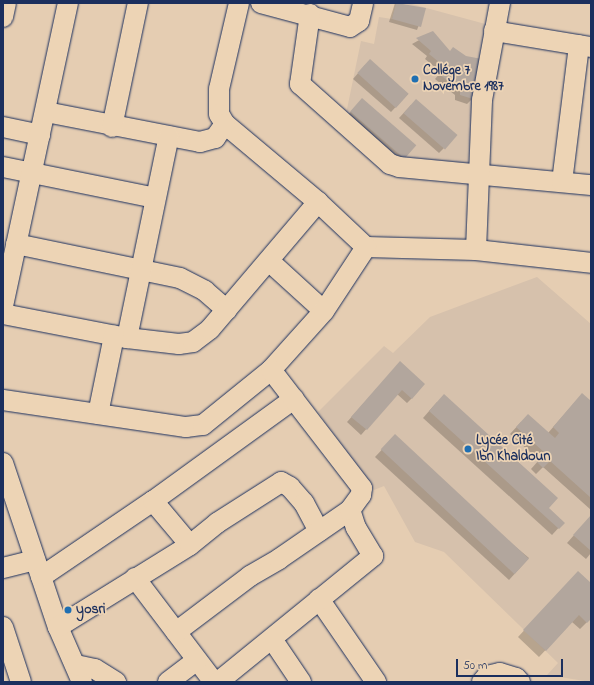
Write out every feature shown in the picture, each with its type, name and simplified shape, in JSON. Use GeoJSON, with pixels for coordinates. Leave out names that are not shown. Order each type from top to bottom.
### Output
{"type":"FeatureCollection","features":[{"type":"Feature","properties":{"kind":"street"},"geometry":{"type":"LineString","coordinates":[[3,17],[6,3]]}},
{"type":"Feature","properties":{"kind":"street"},"geometry":{"type":"LineString","coordinates":[[3,306],[7,269],[16,244],[11,222],[32,170],[46,112],[68,3]]}},
{"type":"Feature","properties":{"kind":"street"},"geometry":{"type":"LineString","coordinates":[[112,127],[138,3]]}},
{"type":"Feature","properties":{"kind":"street"},"geometry":{"type":"LineString","coordinates":[[239,3],[219,89],[220,114],[225,124],[318,202],[366,247],[476,250],[591,263]]}},
{"type":"Feature","properties":{"kind":"street"},"geometry":{"type":"LineString","coordinates":[[262,3],[310,14],[350,27],[359,21],[363,3]]}},
{"type":"Feature","properties":{"kind":"street"},"geometry":{"type":"LineString","coordinates":[[476,250],[482,100],[500,3]]}},
{"type":"Feature","properties":{"kind":"street"},"geometry":{"type":"LineString","coordinates":[[310,14],[298,80],[306,92],[390,164],[399,167],[591,185]]}},
{"type":"Feature","properties":{"kind":"street"},"geometry":{"type":"LineString","coordinates":[[494,30],[585,46],[562,182]]}},
{"type":"Feature","properties":{"kind":"street"},"geometry":{"type":"LineString","coordinates":[[46,112],[112,127],[208,142],[215,138],[225,124]]}},
{"type":"Feature","properties":{"kind":"street"},"geometry":{"type":"LineString","coordinates":[[3,127],[40,135]]}},
{"type":"Feature","properties":{"kind":"street"},"geometry":{"type":"LineString","coordinates":[[98,414],[140,270],[170,136]]}},
{"type":"Feature","properties":{"kind":"street"},"geometry":{"type":"LineString","coordinates":[[3,166],[32,170],[155,198]]}},
{"type":"Feature","properties":{"kind":"street"},"geometry":{"type":"LineString","coordinates":[[3,314],[120,337],[179,344],[194,342],[206,334],[318,202]]}},
{"type":"Feature","properties":{"kind":"street"},"geometry":{"type":"LineString","coordinates":[[16,244],[190,282],[227,310]]}},
{"type":"Feature","properties":{"kind":"street"},"geometry":{"type":"LineString","coordinates":[[3,400],[186,427],[203,425],[271,370],[324,311],[366,247]]}},
{"type":"Feature","properties":{"kind":"street"},"geometry":{"type":"LineString","coordinates":[[269,260],[324,311]]}},
{"type":"Feature","properties":{"kind":"street"},"geometry":{"type":"LineString","coordinates":[[176,632],[250,576],[279,559],[350,510],[361,495],[362,488],[271,370]]}},
{"type":"Feature","properties":{"kind":"street"},"geometry":{"type":"LineString","coordinates":[[3,568],[38,568],[153,501],[294,399]]}},
{"type":"Feature","properties":{"kind":"street"},"geometry":{"type":"LineString","coordinates":[[3,463],[58,627],[79,674],[95,669],[116,682]]}},
{"type":"Feature","properties":{"kind":"street"},"geometry":{"type":"LineString","coordinates":[[58,627],[190,545],[217,523],[281,482],[290,487],[304,502],[320,531]]}},
{"type":"Feature","properties":{"kind":"street"},"geometry":{"type":"LineString","coordinates":[[153,501],[190,545]]}},
{"type":"Feature","properties":{"kind":"street"},"geometry":{"type":"LineString","coordinates":[[218,682],[373,556],[356,528],[350,510]]}},
{"type":"Feature","properties":{"kind":"street"},"geometry":{"type":"LineString","coordinates":[[135,578],[214,682]]}},
{"type":"Feature","properties":{"kind":"street"},"geometry":{"type":"LineString","coordinates":[[319,599],[376,682]]}},
{"type":"Feature","properties":{"kind":"street"},"geometry":{"type":"LineString","coordinates":[[3,627],[21,682]]}},
{"type":"Feature","properties":{"kind":"street"},"geometry":{"type":"LineString","coordinates":[[272,639],[301,682]]}},
{"type":"Feature","properties":{"kind":"street"},"geometry":{"type":"LineString","coordinates":[[168,682],[197,660]]}},
{"type":"Feature","properties":{"kind":"street"},"geometry":{"type":"LineString","coordinates":[[482,682],[487,676],[500,673],[516,678],[520,682]]}},
{"type":"Feature","properties":{"kind":"shaded area","name":"Collége 7 Novembre 1987"},"geometry":{"type":"Polygon","coordinates":[[[396,3],[408,3],[489,25],[473,99],[468,166],[393,157],[346,114],[361,41],[374,44],[379,17],[392,19],[396,3]]]}},
{"type":"Feature","properties":{"kind":"shaded area","name":"Lycée Cité Ibn Khaldoun"},"geometry":{"type":"Polygon","coordinates":[[[537,277],[591,324],[591,682],[547,675],[558,663],[444,552],[415,542],[384,486],[374,490],[318,412],[384,346],[393,353],[430,317],[537,277]]]}},
{"type":"Feature","properties":{"kind":"building"},"geometry":{"type":"Polygon","coordinates":[[[396,3],[426,8],[421,27],[392,19],[396,3]]]}},
{"type":"Feature","properties":{"kind":"building"},"geometry":{"type":"Polygon","coordinates":[[[433,31],[450,51],[453,47],[466,56],[482,59],[473,99],[460,95],[460,90],[439,74],[445,67],[429,54],[431,51],[416,38],[433,31]]]}},
{"type":"Feature","properties":{"kind":"building"},"geometry":{"type":"Polygon","coordinates":[[[370,59],[409,94],[396,108],[357,73],[370,59]]]}},
{"type":"Feature","properties":{"kind":"building"},"geometry":{"type":"Polygon","coordinates":[[[362,98],[416,145],[405,159],[350,112],[362,98]]]}},
{"type":"Feature","properties":{"kind":"building"},"geometry":{"type":"Polygon","coordinates":[[[416,99],[458,135],[445,149],[404,113],[416,99]]]}},
{"type":"Feature","properties":{"kind":"building"},"geometry":{"type":"Polygon","coordinates":[[[400,361],[425,384],[412,399],[402,390],[367,430],[351,417],[400,361]]]}},
{"type":"Feature","properties":{"kind":"building"},"geometry":{"type":"Polygon","coordinates":[[[582,393],[591,401],[591,498],[550,461],[543,468],[537,462],[545,453],[516,427],[528,414],[555,438],[559,433],[553,427],[582,393]]]}},
{"type":"Feature","properties":{"kind":"building"},"geometry":{"type":"Polygon","coordinates":[[[444,394],[558,498],[549,508],[565,523],[559,529],[429,411],[444,394]]]}},
{"type":"Feature","properties":{"kind":"building"},"geometry":{"type":"Polygon","coordinates":[[[395,434],[529,559],[515,574],[381,449],[395,434]]]}},
{"type":"Feature","properties":{"kind":"building"},"geometry":{"type":"Polygon","coordinates":[[[591,515],[591,551],[573,535],[591,515]]]}},
{"type":"Feature","properties":{"kind":"building"},"geometry":{"type":"Polygon","coordinates":[[[578,571],[591,583],[591,619],[587,623],[579,615],[546,651],[523,630],[578,571]]]}},
{"type":"Feature","properties":{"kind":"place","name":"Collége 7 Novembre 1987"},"geometry":{"type":"Point","coordinates":[415,79]}},
{"type":"Feature","properties":{"kind":"place","name":"Lycée Cité Ibn Khaldoun"},"geometry":{"type":"Point","coordinates":[468,449]}},
{"type":"Feature","properties":{"kind":"place","name":"yosri"},"geometry":{"type":"Point","coordinates":[68,610]}}]}
